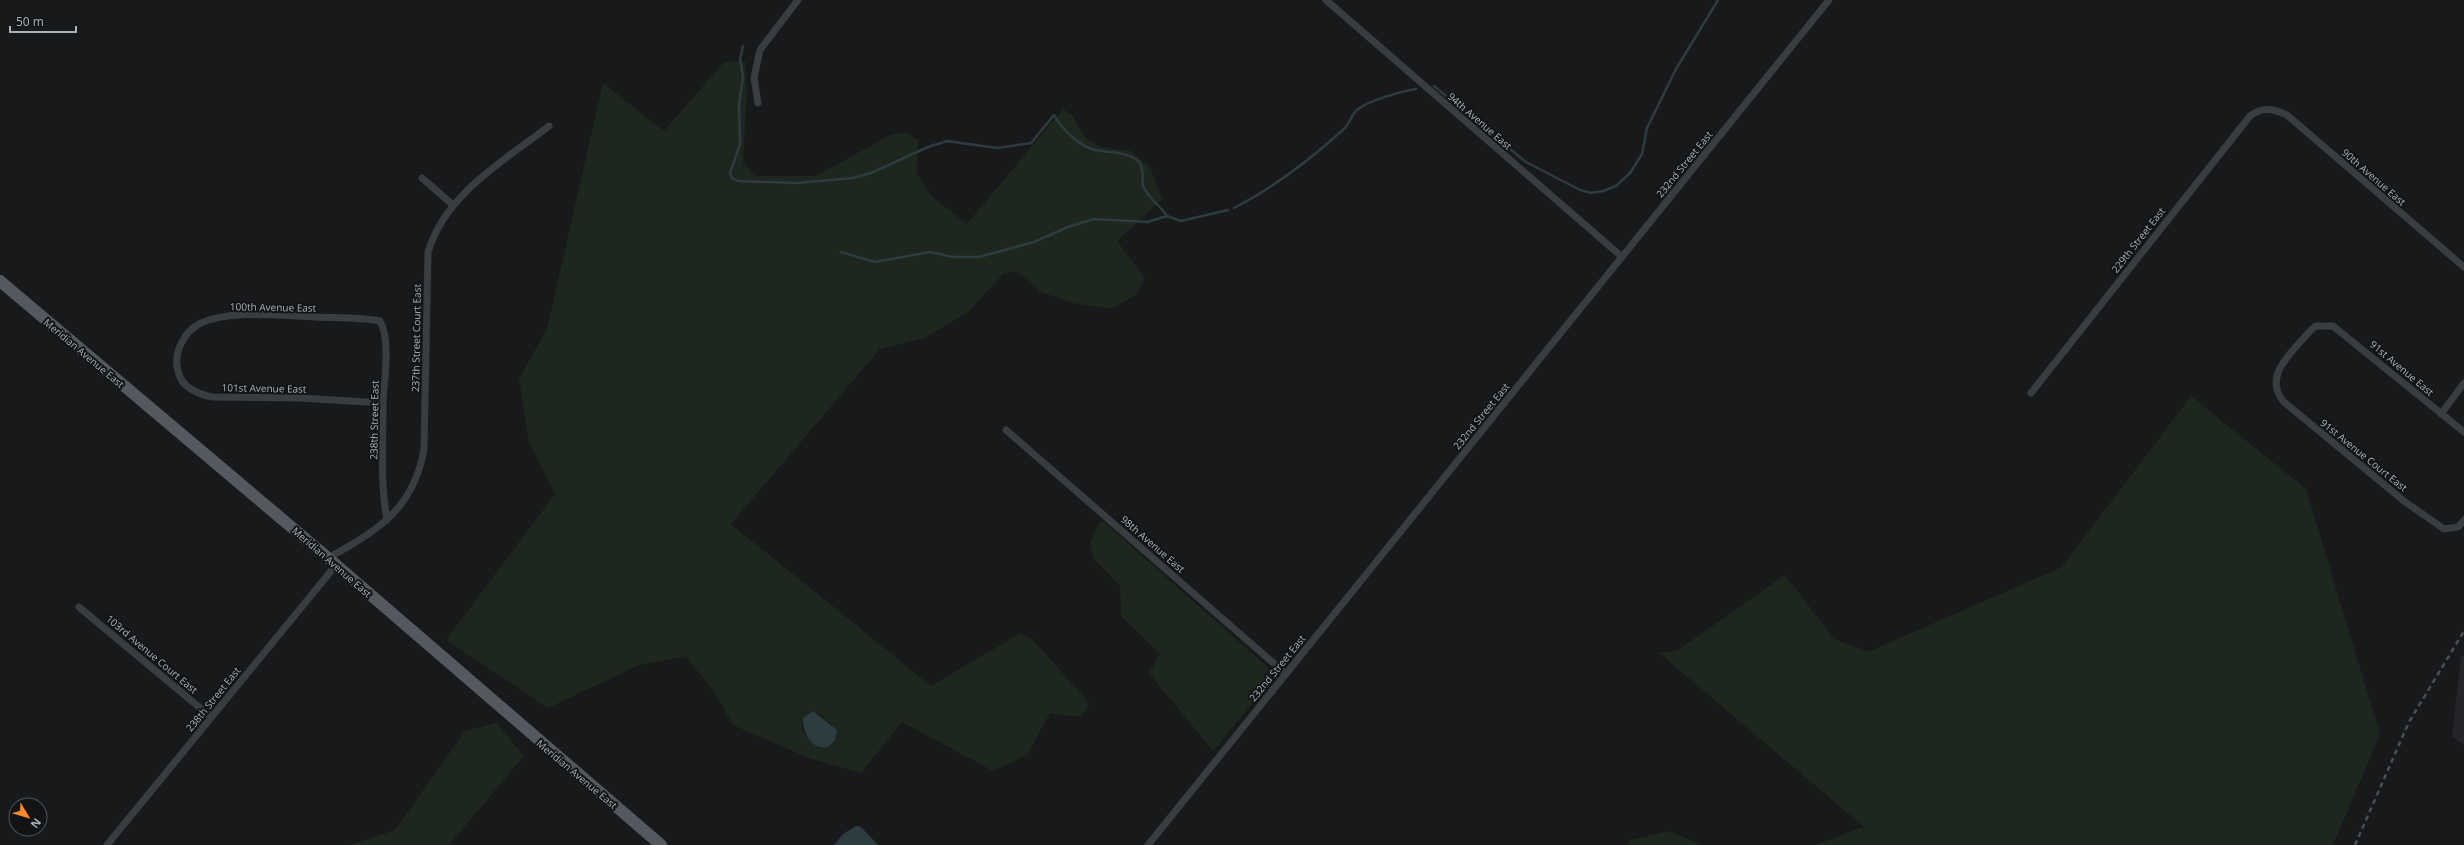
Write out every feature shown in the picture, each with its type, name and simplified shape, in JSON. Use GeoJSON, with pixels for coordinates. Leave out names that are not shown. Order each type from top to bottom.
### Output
{"type":"FeatureCollection","features":[{"type":"Feature","properties":{"kind":"main road","name":"Meridian Avenue East"},"geometry":{"type":"LineString","coordinates":[[0,281],[332,562],[661,845]]}},
{"type":"Feature","properties":{"kind":"street"},"geometry":{"type":"LineString","coordinates":[[758,103],[754,78],[760,50],[798,0]]}},
{"type":"Feature","properties":{"kind":"street","name":"94th Avenue East"},"geometry":{"type":"LineString","coordinates":[[1326,0],[1622,258]]}},
{"type":"Feature","properties":{"kind":"street","name":"232nd Street East"},"geometry":{"type":"LineString","coordinates":[[1148,845],[1829,0]]}},
{"type":"Feature","properties":{"kind":"street","name":"90th Avenue East"},"geometry":{"type":"LineString","coordinates":[[2268,109],[2287,115],[2464,267]]}},
{"type":"Feature","properties":{"kind":"street","name":"229th Street East"},"geometry":{"type":"LineString","coordinates":[[2031,393],[2250,116],[2268,109]]}},
{"type":"Feature","properties":{"kind":"street","name":"237th Street Court East"},"geometry":{"type":"LineString","coordinates":[[332,562],[387,520],[410,493],[421,465],[424,450],[428,252],[436,231],[453,204],[467,191],[549,126]]}},
{"type":"Feature","properties":{"kind":"street"},"geometry":{"type":"LineString","coordinates":[[422,178],[453,204]]}},
{"type":"Feature","properties":{"kind":"street","name":"100th Avenue East"},"geometry":{"type":"LineString","coordinates":[[179,349],[186,335],[193,328],[201,323],[222,316],[269,315],[380,321]]}},
{"type":"Feature","properties":{"kind":"street","name":"238th Street East"},"geometry":{"type":"LineString","coordinates":[[380,321],[383,326],[385,350],[383,403],[383,492],[387,520]]}},
{"type":"Feature","properties":{"kind":"street","name":"91st Avenue East"},"geometry":{"type":"LineString","coordinates":[[2275,384],[2282,365],[2311,330],[2316,326],[2333,326],[2345,334],[2464,432]]}},
{"type":"Feature","properties":{"kind":"street","name":"101st Avenue East"},"geometry":{"type":"LineString","coordinates":[[179,349],[176,362],[178,374],[190,388],[200,394],[212,397],[285,397],[383,403]]}},
{"type":"Feature","properties":{"kind":"street"},"geometry":{"type":"LineString","coordinates":[[2441,414],[2464,383]]}},
{"type":"Feature","properties":{"kind":"street","name":"91st Avenue Court East"},"geometry":{"type":"LineString","coordinates":[[2275,384],[2278,395],[2294,411],[2440,527],[2451,529],[2458,527],[2464,520]]}},
{"type":"Feature","properties":{"kind":"street","name":"98th Avenue East"},"geometry":{"type":"LineString","coordinates":[[1006,430],[1286,674]]}},
{"type":"Feature","properties":{"kind":"street","name":"238th Street East"},"geometry":{"type":"LineString","coordinates":[[107,845],[211,717],[332,562]]}},
{"type":"Feature","properties":{"kind":"street","name":"103rd Avenue Court East"},"geometry":{"type":"LineString","coordinates":[[79,607],[211,717]]}},
{"type":"Feature","properties":{"kind":"shaded area"},"geometry":{"type":"Polygon","coordinates":[[[745,61],[747,89],[743,163],[757,176],[816,176],[890,135],[904,132],[918,140],[917,173],[931,196],[967,224],[1063,109],[1073,116],[1085,138],[1101,147],[1131,151],[1151,169],[1162,200],[1117,241],[1145,278],[1136,295],[1110,309],[1073,303],[1041,292],[1018,272],[1004,273],[967,313],[924,338],[880,349],[731,524],[931,686],[1021,633],[1033,640],[1090,704],[1080,717],[1050,713],[1027,755],[993,771],[902,722],[861,773],[809,758],[733,725],[718,698],[686,656],[639,665],[548,708],[446,640],[555,494],[529,443],[519,379],[547,329],[603,83],[664,131],[724,62],[745,61]],[[817,713],[803,718],[802,728],[806,737],[833,726],[817,713]]]}},
{"type":"Feature","properties":{"kind":"shaded area"},"geometry":{"type":"Polygon","coordinates":[[[2191,396],[2306,489],[2380,734],[2333,845],[1815,845],[1864,827],[1659,653],[1678,650],[1785,575],[1834,639],[1868,652],[2062,567],[2191,396]]]}},
{"type":"Feature","properties":{"kind":"shaded area"},"geometry":{"type":"Polygon","coordinates":[[[1099,522],[1104,522],[1273,672],[1272,680],[1213,751],[1149,673],[1160,654],[1121,616],[1120,586],[1093,558],[1090,543],[1099,522]]]}},
{"type":"Feature","properties":{"kind":"shaded area"},"geometry":{"type":"Polygon","coordinates":[[[2464,654],[2464,745],[2452,736],[2461,657],[2464,654]]]}},
{"type":"Feature","properties":{"kind":"shaded area"},"geometry":{"type":"Polygon","coordinates":[[[813,711],[837,730],[835,740],[828,747],[817,746],[812,743],[806,734],[803,718],[813,711]]]}},
{"type":"Feature","properties":{"kind":"shaded area"},"geometry":{"type":"Polygon","coordinates":[[[497,723],[524,756],[449,845],[350,845],[395,830],[465,731],[497,723]]]}},
{"type":"Feature","properties":{"kind":"shaded area"},"geometry":{"type":"Polygon","coordinates":[[[856,826],[861,827],[878,845],[834,845],[843,834],[856,826]]]}},
{"type":"Feature","properties":{"kind":"shaded area"},"geometry":{"type":"Polygon","coordinates":[[[1670,831],[1702,845],[1628,845],[1630,840],[1670,831]]]}},
{"type":"Feature","properties":{"kind":"waterway"},"geometry":{"type":"LineString","coordinates":[[1434,86],[1526,162],[1580,190],[1591,193],[1603,191],[1616,186],[1630,173],[1642,154],[1647,128],[1676,69],[1718,0]]}},
{"type":"Feature","properties":{"kind":"waterway"},"geometry":{"type":"LineString","coordinates":[[743,46],[740,59],[743,77],[739,105],[740,144],[730,173],[732,178],[738,181],[797,183],[853,178],[871,173],[928,147],[947,141],[997,148],[1031,143],[1054,115],[1066,131],[1083,145],[1095,150],[1124,154],[1135,158],[1141,165],[1144,188],[1149,196],[1167,216]]}},
{"type":"Feature","properties":{"kind":"waterway"},"geometry":{"type":"LineString","coordinates":[[1234,208],[1278,182],[1319,151],[1345,128],[1357,110],[1368,103],[1416,89]]}},
{"type":"Feature","properties":{"kind":"waterway"},"geometry":{"type":"LineString","coordinates":[[841,252],[875,262],[930,252],[953,257],[979,257],[1034,242],[1068,227],[1094,219],[1147,222],[1167,216],[1181,221],[1228,210]]}},
{"type":"Feature","properties":{"kind":"railway"},"geometry":{"type":"LineString","coordinates":[[2355,845],[2409,722],[2464,631]]}}]}
